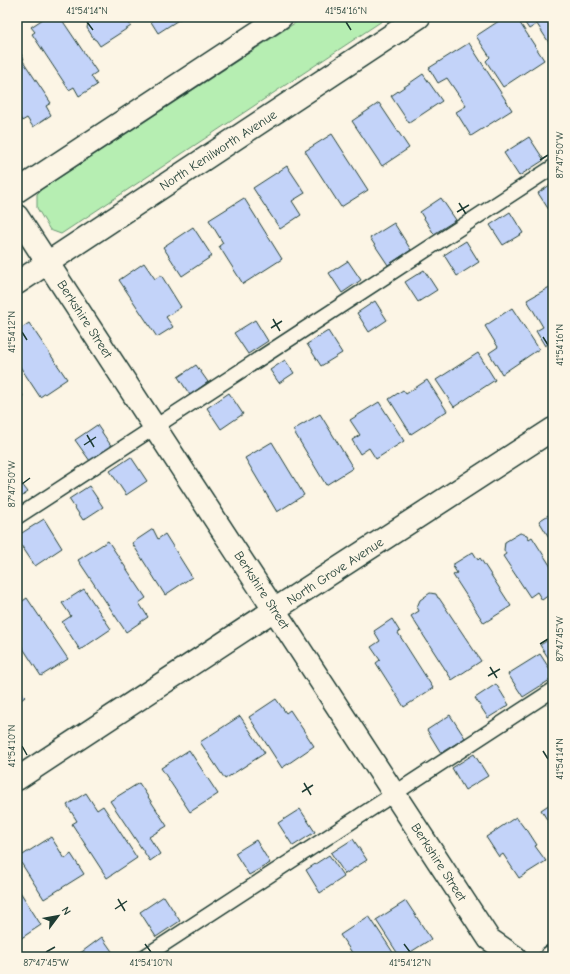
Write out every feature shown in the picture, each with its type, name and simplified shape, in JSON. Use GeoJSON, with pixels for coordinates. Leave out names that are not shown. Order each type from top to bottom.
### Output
{"type":"FeatureCollection","features":[{"type":"Feature","properties":{"kind":"street"},"geometry":{"type":"LineString","coordinates":[[17,191],[281,17]]}},
{"type":"Feature","properties":{"kind":"street","name":"North Kenilworth Avenue"},"geometry":{"type":"LineString","coordinates":[[17,283],[419,17]]}},
{"type":"Feature","properties":{"kind":"street","name":"Berkshire Street"},"geometry":{"type":"LineString","coordinates":[[17,216],[489,939],[515,957]]}},
{"type":"Feature","properties":{"kind":"street","name":"North Grove Avenue"},"geometry":{"type":"LineString","coordinates":[[17,779],[553,429]]}},
{"type":"Feature","properties":{"kind":"lane"},"geometry":{"type":"LineString","coordinates":[[17,517],[553,167]]}},
{"type":"Feature","properties":{"kind":"lane"},"geometry":{"type":"LineString","coordinates":[[144,957],[553,690]]}},
{"type":"Feature","properties":{"kind":"green space"},"geometry":{"type":"Polygon","coordinates":[[[304,17],[388,17],[61,234],[50,230],[37,208],[37,194],[42,189],[304,17]]]}},
{"type":"Feature","properties":{"kind":"building"},"geometry":{"type":"Polygon","coordinates":[[[46,17],[60,17],[97,72],[91,76],[97,85],[79,96],[74,87],[69,90],[32,34],[35,32],[31,27],[46,17]]]}},
{"type":"Feature","properties":{"kind":"building"},"geometry":{"type":"Polygon","coordinates":[[[84,17],[125,17],[131,26],[100,46],[87,28],[88,23],[84,17]]]}},
{"type":"Feature","properties":{"kind":"building"},"geometry":{"type":"Polygon","coordinates":[[[148,17],[183,17],[158,33],[148,17]]]}},
{"type":"Feature","properties":{"kind":"building"},"geometry":{"type":"Polygon","coordinates":[[[505,17],[516,17],[544,60],[503,87],[486,61],[490,57],[476,36],[505,17]]]}},
{"type":"Feature","properties":{"kind":"building"},"geometry":{"type":"Polygon","coordinates":[[[521,17],[553,17],[553,49],[537,24],[529,29],[521,17]]]}},
{"type":"Feature","properties":{"kind":"building"},"geometry":{"type":"Polygon","coordinates":[[[469,43],[512,110],[471,136],[456,112],[466,106],[447,78],[438,83],[429,68],[469,43]]]}},
{"type":"Feature","properties":{"kind":"building"},"geometry":{"type":"Polygon","coordinates":[[[17,48],[24,59],[23,61],[51,103],[46,106],[51,115],[33,127],[27,118],[22,121],[17,112],[17,48]]]}},
{"type":"Feature","properties":{"kind":"building"},"geometry":{"type":"Polygon","coordinates":[[[423,74],[442,101],[409,123],[391,96],[423,74]]]}},
{"type":"Feature","properties":{"kind":"building"},"geometry":{"type":"Polygon","coordinates":[[[379,103],[409,148],[382,166],[352,121],[379,103]]]}},
{"type":"Feature","properties":{"kind":"building"},"geometry":{"type":"Polygon","coordinates":[[[332,134],[368,190],[341,207],[305,151],[332,134]]]}},
{"type":"Feature","properties":{"kind":"building"},"geometry":{"type":"Polygon","coordinates":[[[529,137],[544,160],[519,176],[504,153],[529,137]]]}},
{"type":"Feature","properties":{"kind":"building"},"geometry":{"type":"Polygon","coordinates":[[[287,166],[305,193],[292,201],[301,215],[280,229],[253,188],[287,166]]]}},
{"type":"Feature","properties":{"kind":"building"},"geometry":{"type":"Polygon","coordinates":[[[553,183],[553,211],[551,213],[538,193],[553,183]]]}},
{"type":"Feature","properties":{"kind":"building"},"geometry":{"type":"Polygon","coordinates":[[[244,198],[282,259],[243,284],[219,246],[223,243],[209,220],[244,198]]]}},
{"type":"Feature","properties":{"kind":"building"},"geometry":{"type":"Polygon","coordinates":[[[441,198],[456,220],[434,234],[420,212],[441,198]]]}},
{"type":"Feature","properties":{"kind":"building"},"geometry":{"type":"Polygon","coordinates":[[[510,212],[523,233],[503,245],[490,225],[510,212]]]}},
{"type":"Feature","properties":{"kind":"building"},"geometry":{"type":"Polygon","coordinates":[[[394,223],[411,250],[388,265],[370,238],[394,223]]]}},
{"type":"Feature","properties":{"kind":"building"},"geometry":{"type":"Polygon","coordinates":[[[193,227],[212,256],[182,276],[163,247],[193,227]]]}},
{"type":"Feature","properties":{"kind":"building"},"geometry":{"type":"Polygon","coordinates":[[[466,241],[479,262],[457,276],[444,255],[466,241]]]}},
{"type":"Feature","properties":{"kind":"building"},"geometry":{"type":"Polygon","coordinates":[[[348,261],[361,280],[342,293],[329,273],[348,261]]]}},
{"type":"Feature","properties":{"kind":"building"},"geometry":{"type":"Polygon","coordinates":[[[144,263],[155,279],[161,275],[181,307],[166,317],[173,327],[157,337],[119,280],[144,263]]]}},
{"type":"Feature","properties":{"kind":"building"},"geometry":{"type":"Polygon","coordinates":[[[424,270],[437,290],[418,302],[405,282],[424,270]]]}},
{"type":"Feature","properties":{"kind":"building"},"geometry":{"type":"Polygon","coordinates":[[[553,285],[553,341],[545,346],[536,331],[543,327],[527,300],[553,285]]]}},
{"type":"Feature","properties":{"kind":"building"},"geometry":{"type":"Polygon","coordinates":[[[375,301],[387,320],[369,332],[357,313],[375,301]]]}},
{"type":"Feature","properties":{"kind":"building"},"geometry":{"type":"Polygon","coordinates":[[[512,308],[539,349],[502,374],[489,353],[498,347],[485,326],[512,308]]]}},
{"type":"Feature","properties":{"kind":"building"},"geometry":{"type":"Polygon","coordinates":[[[255,320],[268,341],[248,354],[234,333],[255,320]]]}},
{"type":"Feature","properties":{"kind":"building"},"geometry":{"type":"Polygon","coordinates":[[[29,323],[67,379],[40,397],[17,362],[17,331],[29,323]]]}},
{"type":"Feature","properties":{"kind":"building"},"geometry":{"type":"Polygon","coordinates":[[[328,331],[342,353],[321,366],[307,344],[328,331]]]}},
{"type":"Feature","properties":{"kind":"building"},"geometry":{"type":"Polygon","coordinates":[[[478,353],[495,380],[454,407],[436,380],[478,353]]]}},
{"type":"Feature","properties":{"kind":"building"},"geometry":{"type":"Polygon","coordinates":[[[285,360],[294,373],[279,383],[270,370],[285,360]]]}},
{"type":"Feature","properties":{"kind":"building"},"geometry":{"type":"Polygon","coordinates":[[[196,365],[208,382],[190,395],[178,377],[196,365]]]}},
{"type":"Feature","properties":{"kind":"building"},"geometry":{"type":"Polygon","coordinates":[[[427,380],[447,411],[411,434],[389,399],[403,390],[406,394],[427,380]]]}},
{"type":"Feature","properties":{"kind":"building"},"geometry":{"type":"Polygon","coordinates":[[[17,386],[23,396],[17,400],[17,386]]]}},
{"type":"Feature","properties":{"kind":"building"},"geometry":{"type":"Polygon","coordinates":[[[229,393],[243,414],[221,429],[207,408],[229,393]]]}},
{"type":"Feature","properties":{"kind":"building"},"geometry":{"type":"Polygon","coordinates":[[[379,402],[404,441],[376,459],[369,448],[360,454],[352,440],[360,435],[350,420],[379,402]]]}},
{"type":"Feature","properties":{"kind":"building"},"geometry":{"type":"Polygon","coordinates":[[[320,414],[353,468],[326,485],[293,430],[320,414]]]}},
{"type":"Feature","properties":{"kind":"building"},"geometry":{"type":"Polygon","coordinates":[[[97,425],[112,447],[90,461],[75,440],[97,425]]]}},
{"type":"Feature","properties":{"kind":"building"},"geometry":{"type":"Polygon","coordinates":[[[272,442],[304,495],[277,512],[245,458],[272,442]]]}},
{"type":"Feature","properties":{"kind":"building"},"geometry":{"type":"Polygon","coordinates":[[[131,457],[147,481],[126,495],[110,471],[131,457]]]}},
{"type":"Feature","properties":{"kind":"building"},"geometry":{"type":"Polygon","coordinates":[[[17,478],[28,492],[17,500],[17,478]]]}},
{"type":"Feature","properties":{"kind":"building"},"geometry":{"type":"Polygon","coordinates":[[[89,486],[103,507],[83,520],[69,499],[89,486]]]}},
{"type":"Feature","properties":{"kind":"building"},"geometry":{"type":"Polygon","coordinates":[[[553,512],[553,544],[539,521],[553,512]]]}},
{"type":"Feature","properties":{"kind":"building"},"geometry":{"type":"Polygon","coordinates":[[[44,519],[62,548],[35,566],[17,539],[17,536],[44,519]]]}},
{"type":"Feature","properties":{"kind":"building"},"geometry":{"type":"Polygon","coordinates":[[[153,529],[158,539],[165,534],[192,577],[165,595],[132,543],[153,529]]]}},
{"type":"Feature","properties":{"kind":"building"},"geometry":{"type":"Polygon","coordinates":[[[520,533],[527,535],[529,539],[532,537],[553,570],[553,592],[542,600],[537,592],[530,597],[503,556],[506,554],[504,550],[505,542],[520,533]]]}},
{"type":"Feature","properties":{"kind":"building"},"geometry":{"type":"Polygon","coordinates":[[[108,541],[146,598],[139,603],[148,617],[126,632],[78,560],[108,541]]]}},
{"type":"Feature","properties":{"kind":"building"},"geometry":{"type":"Polygon","coordinates":[[[473,552],[478,560],[480,558],[511,606],[484,623],[453,575],[457,573],[452,565],[473,552]]]}},
{"type":"Feature","properties":{"kind":"building"},"geometry":{"type":"Polygon","coordinates":[[[84,589],[111,629],[80,650],[62,622],[71,616],[62,603],[84,589]]]}},
{"type":"Feature","properties":{"kind":"building"},"geometry":{"type":"Polygon","coordinates":[[[430,593],[436,594],[439,598],[481,661],[452,680],[411,616],[419,611],[417,607],[420,600],[430,593]]]}},
{"type":"Feature","properties":{"kind":"building"},"geometry":{"type":"Polygon","coordinates":[[[27,598],[68,659],[41,676],[17,639],[17,605],[27,598]]]}},
{"type":"Feature","properties":{"kind":"building"},"geometry":{"type":"Polygon","coordinates":[[[392,619],[400,632],[398,633],[433,688],[404,707],[376,663],[380,660],[371,647],[380,641],[374,631],[392,619]]]}},
{"type":"Feature","properties":{"kind":"building"},"geometry":{"type":"Polygon","coordinates":[[[553,637],[553,665],[540,645],[553,637]]]}},
{"type":"Feature","properties":{"kind":"building"},"geometry":{"type":"Polygon","coordinates":[[[540,654],[553,674],[553,678],[523,697],[508,674],[540,654]]]}},
{"type":"Feature","properties":{"kind":"building"},"geometry":{"type":"Polygon","coordinates":[[[496,684],[509,705],[488,718],[475,698],[496,684]]]}},
{"type":"Feature","properties":{"kind":"building"},"geometry":{"type":"Polygon","coordinates":[[[17,685],[25,697],[17,703],[17,685]]]}},
{"type":"Feature","properties":{"kind":"building"},"geometry":{"type":"Polygon","coordinates":[[[276,699],[286,713],[290,710],[314,746],[282,768],[249,717],[276,699]]]}},
{"type":"Feature","properties":{"kind":"building"},"geometry":{"type":"Polygon","coordinates":[[[450,715],[465,738],[441,753],[427,730],[450,715]]]}},
{"type":"Feature","properties":{"kind":"building"},"geometry":{"type":"Polygon","coordinates":[[[240,716],[265,753],[225,779],[200,742],[240,716]]]}},
{"type":"Feature","properties":{"kind":"building"},"geometry":{"type":"Polygon","coordinates":[[[189,750],[218,794],[190,812],[161,768],[189,750]]]}},
{"type":"Feature","properties":{"kind":"building"},"geometry":{"type":"Polygon","coordinates":[[[474,754],[488,776],[465,790],[452,768],[474,754]]]}},
{"type":"Feature","properties":{"kind":"building"},"geometry":{"type":"Polygon","coordinates":[[[139,783],[167,826],[149,837],[160,854],[150,861],[110,801],[139,783]]]}},
{"type":"Feature","properties":{"kind":"building"},"geometry":{"type":"Polygon","coordinates":[[[86,793],[97,810],[103,806],[137,858],[107,878],[72,824],[77,821],[67,805],[86,793]]]}},
{"type":"Feature","properties":{"kind":"building"},"geometry":{"type":"Polygon","coordinates":[[[553,802],[553,829],[541,810],[553,802]]]}},
{"type":"Feature","properties":{"kind":"building"},"geometry":{"type":"Polygon","coordinates":[[[300,809],[315,832],[293,846],[278,823],[300,809]]]}},
{"type":"Feature","properties":{"kind":"building"},"geometry":{"type":"Polygon","coordinates":[[[516,817],[525,829],[526,828],[537,845],[535,846],[546,861],[519,878],[503,854],[499,857],[486,837],[516,817]]]}},
{"type":"Feature","properties":{"kind":"building"},"geometry":{"type":"Polygon","coordinates":[[[51,837],[65,859],[71,854],[84,874],[44,899],[18,858],[51,837]]]}},
{"type":"Feature","properties":{"kind":"building"},"geometry":{"type":"Polygon","coordinates":[[[353,839],[367,860],[345,874],[331,853],[353,839]]]}},
{"type":"Feature","properties":{"kind":"building"},"geometry":{"type":"Polygon","coordinates":[[[256,840],[270,863],[249,875],[235,853],[256,840]]]}},
{"type":"Feature","properties":{"kind":"building"},"geometry":{"type":"Polygon","coordinates":[[[329,855],[344,877],[320,893],[306,870],[329,855]]]}},
{"type":"Feature","properties":{"kind":"building"},"geometry":{"type":"Polygon","coordinates":[[[17,887],[41,925],[17,941],[17,887]]]}},
{"type":"Feature","properties":{"kind":"building"},"geometry":{"type":"Polygon","coordinates":[[[164,896],[180,921],[156,937],[140,912],[164,896]]]}},
{"type":"Feature","properties":{"kind":"building"},"geometry":{"type":"Polygon","coordinates":[[[406,901],[431,939],[403,957],[400,957],[376,920],[406,901]]]}},
{"type":"Feature","properties":{"kind":"building"},"geometry":{"type":"Polygon","coordinates":[[[369,916],[396,957],[355,957],[340,935],[369,916]]]}},
{"type":"Feature","properties":{"kind":"building"},"geometry":{"type":"Polygon","coordinates":[[[102,937],[116,957],[81,957],[79,954],[102,937]]]}}]}
